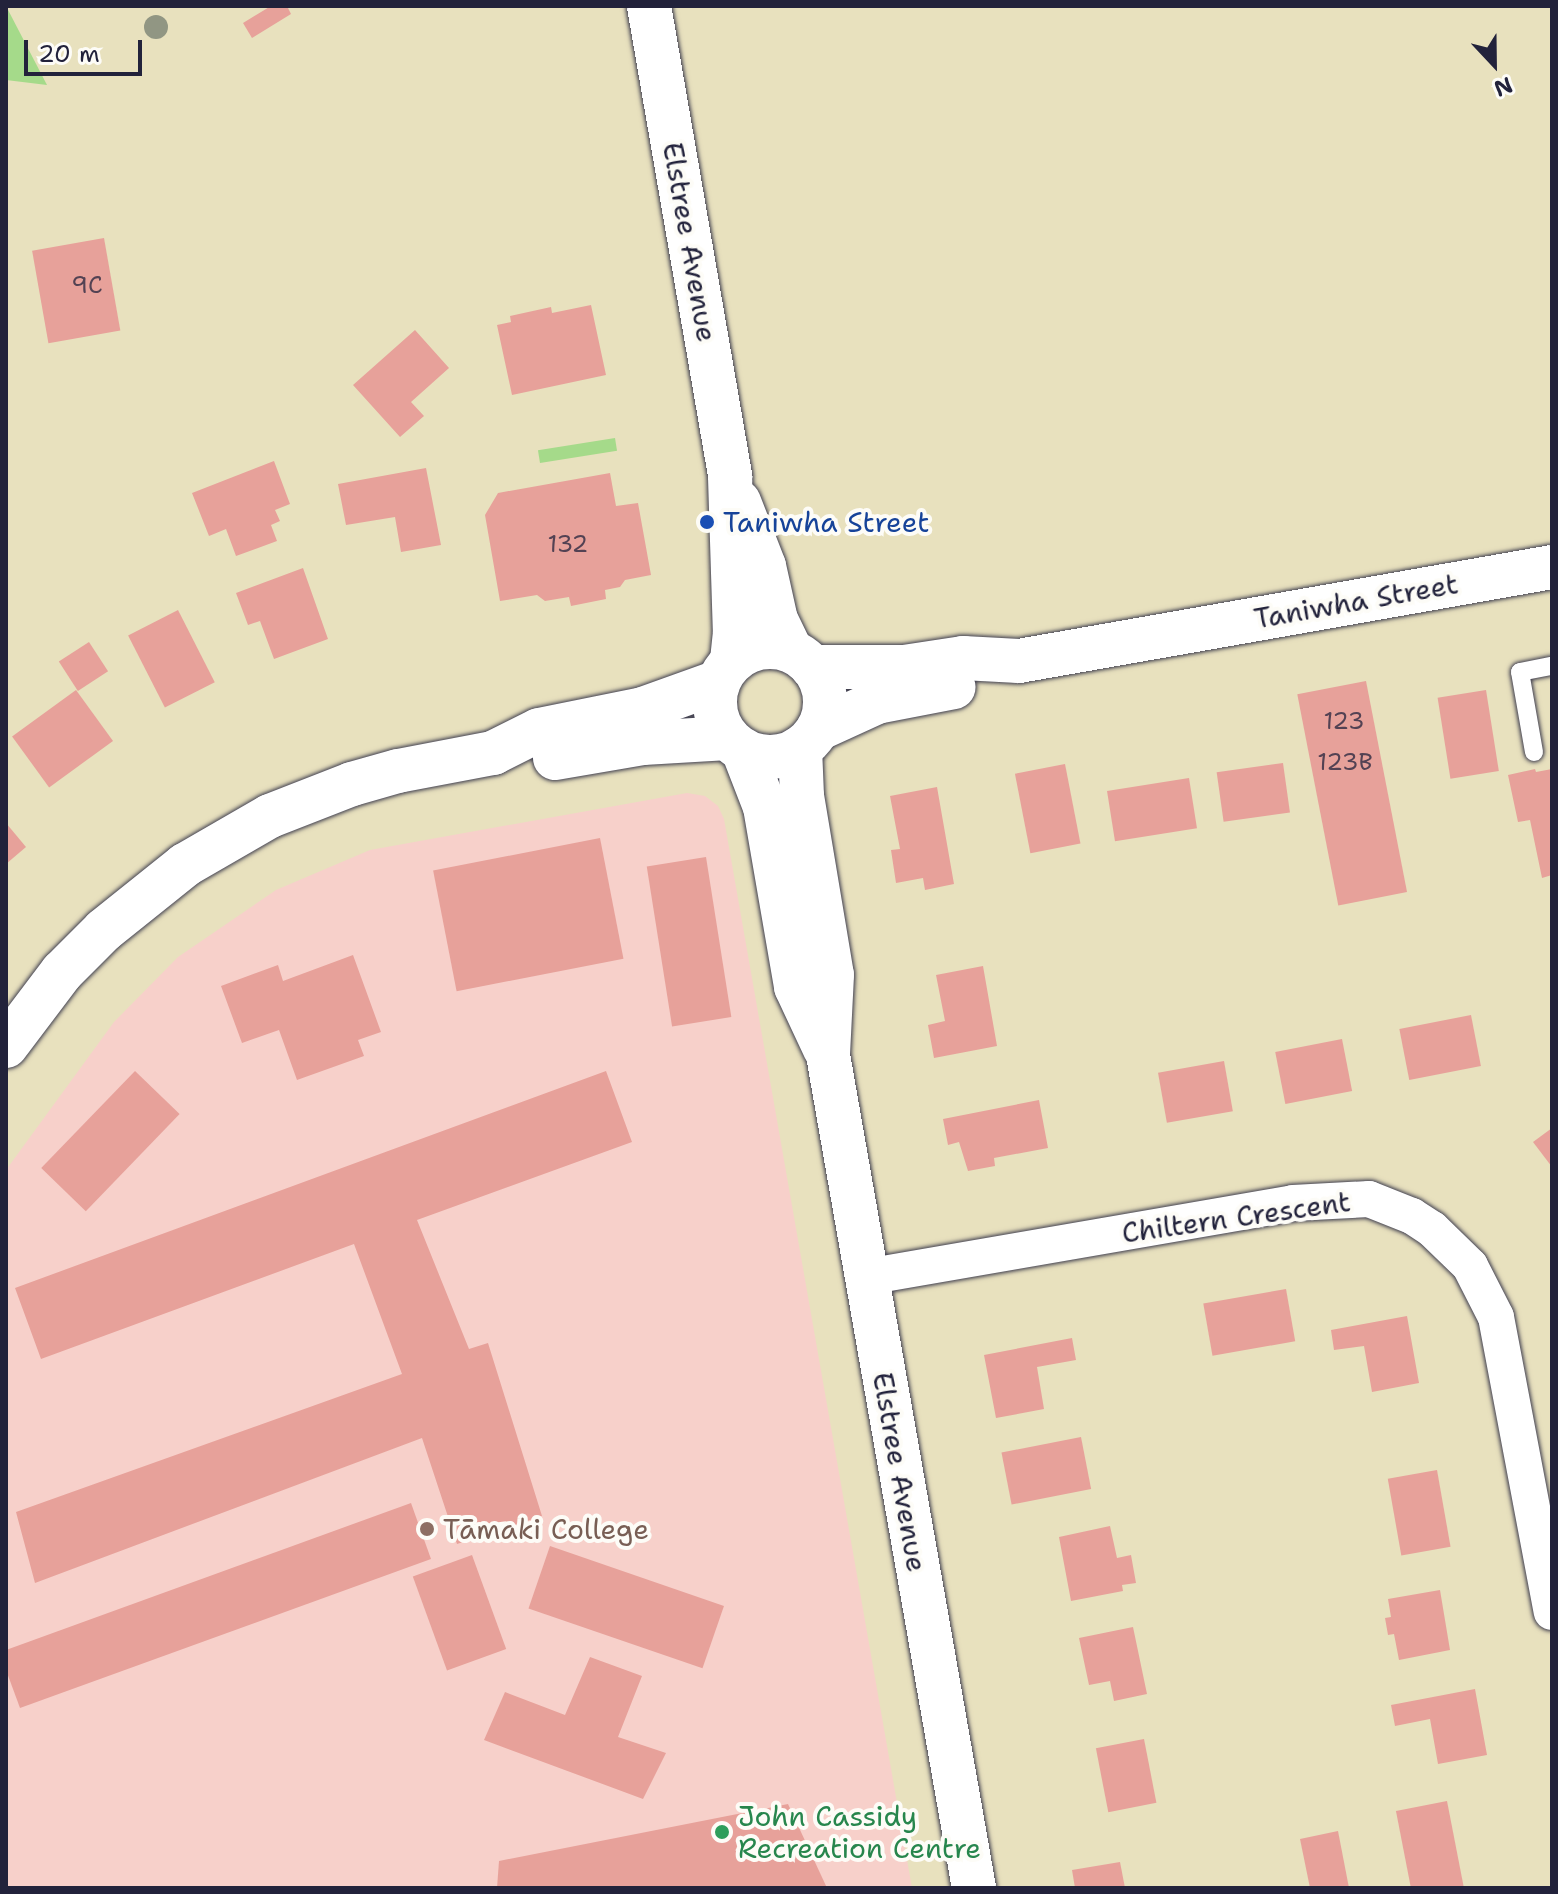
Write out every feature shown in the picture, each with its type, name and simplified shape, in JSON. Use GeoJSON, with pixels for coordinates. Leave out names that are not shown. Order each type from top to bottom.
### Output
{"type":"FeatureCollection","features":[{"type":"Feature","properties":{"kind":"street","name":"Elstree Avenue"},"geometry":{"type":"LineString","coordinates":[[649,6],[730,477],[730,572],[735,606],[725,672]]}},
{"type":"Feature","properties":{"kind":"street","name":"Elstree Avenue"},"geometry":{"type":"LineString","coordinates":[[730,477],[764,566],[776,620],[802,659]]}},
{"type":"Feature","properties":{"kind":"street","name":"Taniwha Street"},"geometry":{"type":"LineString","coordinates":[[802,659],[904,667],[963,658],[1019,661],[1552,567]]}},
{"type":"Feature","properties":{"kind":"street"},"geometry":{"type":"LineString","coordinates":[[7,1043],[62,972],[104,930],[148,893],[226,839],[270,816],[352,784],[398,771],[493,753],[539,730],[643,709],[725,672],[760,648],[802,659],[825,697],[809,738],[771,757],[735,744],[643,743],[543,760],[493,753]]}},
{"type":"Feature","properties":{"kind":"street","name":"Taniwha Street"},"geometry":{"type":"LineString","coordinates":[[809,738],[877,702],[968,685],[1019,661]]}},
{"type":"Feature","properties":{"kind":"street"},"geometry":{"type":"LineString","coordinates":[[725,672],[715,711],[735,744]]}},
{"type":"Feature","properties":{"kind":"street","name":"Elstree Avenue"},"geometry":{"type":"LineString","coordinates":[[809,738],[802,796],[832,975],[828,1055],[974,1888]]}},
{"type":"Feature","properties":{"kind":"street","name":"Elstree Avenue"},"geometry":{"type":"LineString","coordinates":[[735,744],[765,807],[796,987],[828,1055]]}},
{"type":"Feature","properties":{"kind":"street","name":"Chiltern Crescent"},"geometry":{"type":"LineString","coordinates":[[866,1277],[1293,1203],[1369,1199],[1412,1216],[1432,1229],[1470,1266],[1496,1317],[1552,1612]]}},
{"type":"Feature","properties":{"kind":"lane"},"geometry":{"type":"LineString","coordinates":[[1534,752],[1520,672],[1552,666]]}},
{"type":"Feature","properties":{"kind":"shaded area","name":"Tāmaki College"},"geometry":{"type":"Polygon","coordinates":[[[687,793],[705,796],[718,806],[724,819],[912,1888],[6,1888],[6,1170],[114,1022],[178,957],[276,890],[370,850],[687,793]]]}},
{"type":"Feature","properties":{"kind":"green space"},"geometry":{"type":"Polygon","coordinates":[[[6,6],[47,85],[6,80],[6,6]]]}},
{"type":"Feature","properties":{"kind":"green space"},"geometry":{"type":"Polygon","coordinates":[[[615,438],[617,451],[540,463],[538,450],[615,438]]]}},
{"type":"Feature","properties":{"kind":"building"},"geometry":{"type":"Polygon","coordinates":[[[271,6],[287,6],[291,14],[252,38],[243,23],[271,6]]]}},
{"type":"Feature","properties":{"kind":"building"},"geometry":{"type":"Polygon","coordinates":[[[104,238],[120,331],[48,343],[32,251],[104,238]]]}},
{"type":"Feature","properties":{"kind":"building"},"geometry":{"type":"Polygon","coordinates":[[[591,305],[606,375],[512,395],[497,325],[511,322],[510,316],[551,307],[552,313],[591,305]]]}},
{"type":"Feature","properties":{"kind":"building"},"geometry":{"type":"Polygon","coordinates":[[[415,330],[449,368],[411,402],[424,416],[400,437],[353,385],[415,330]]]}},
{"type":"Feature","properties":{"kind":"building"},"geometry":{"type":"Polygon","coordinates":[[[274,461],[290,504],[275,510],[280,521],[271,525],[277,541],[236,556],[226,529],[209,536],[192,493],[274,461]]]}},
{"type":"Feature","properties":{"kind":"building"},"geometry":{"type":"Polygon","coordinates":[[[426,468],[441,545],[401,552],[395,517],[346,525],[338,484],[426,468]]]}},
{"type":"Feature","properties":{"kind":"building"},"geometry":{"type":"Polygon","coordinates":[[[610,473],[616,506],[638,503],[651,575],[625,580],[620,587],[605,590],[606,599],[571,606],[569,597],[545,601],[537,595],[500,601],[485,515],[498,493],[610,473]]]}},
{"type":"Feature","properties":{"kind":"building"},"geometry":{"type":"Polygon","coordinates":[[[303,568],[328,639],[274,659],[260,621],[248,625],[236,593],[303,568]]]}},
{"type":"Feature","properties":{"kind":"building"},"geometry":{"type":"Polygon","coordinates":[[[178,610],[215,682],[165,708],[128,635],[178,610]]]}},
{"type":"Feature","properties":{"kind":"building"},"geometry":{"type":"Polygon","coordinates":[[[89,642],[108,671],[78,691],[59,662],[89,642]]]}},
{"type":"Feature","properties":{"kind":"building"},"geometry":{"type":"Polygon","coordinates":[[[1366,681],[1407,892],[1338,905],[1297,694],[1366,681]]]}},
{"type":"Feature","properties":{"kind":"building"},"geometry":{"type":"Polygon","coordinates":[[[76,690],[113,741],[49,787],[12,736],[76,690]]]}},
{"type":"Feature","properties":{"kind":"building"},"geometry":{"type":"Polygon","coordinates":[[[1486,690],[1499,771],[1450,779],[1438,698],[1486,690]]]}},
{"type":"Feature","properties":{"kind":"building"},"geometry":{"type":"Polygon","coordinates":[[[1283,763],[1290,813],[1224,822],[1217,772],[1283,763]]]}},
{"type":"Feature","properties":{"kind":"building"},"geometry":{"type":"Polygon","coordinates":[[[1065,764],[1080,844],[1030,853],[1015,774],[1065,764]]]}},
{"type":"Feature","properties":{"kind":"building"},"geometry":{"type":"Polygon","coordinates":[[[1535,769],[1536,772],[1552,769],[1552,875],[1542,878],[1530,820],[1518,822],[1508,775],[1535,769]]]}},
{"type":"Feature","properties":{"kind":"building"},"geometry":{"type":"Polygon","coordinates":[[[1189,778],[1197,828],[1115,841],[1107,791],[1189,778]]]}},
{"type":"Feature","properties":{"kind":"building"},"geometry":{"type":"Polygon","coordinates":[[[937,787],[954,884],[925,890],[923,878],[896,883],[891,850],[900,849],[890,796],[937,787]]]}},
{"type":"Feature","properties":{"kind":"building"},"geometry":{"type":"Polygon","coordinates":[[[6,823],[26,847],[6,864],[6,823]]]}},
{"type":"Feature","properties":{"kind":"building"},"geometry":{"type":"Polygon","coordinates":[[[600,838],[623,959],[457,991],[433,870],[600,838]]]}},
{"type":"Feature","properties":{"kind":"building"},"geometry":{"type":"Polygon","coordinates":[[[706,857],[731,1017],[672,1026],[647,866],[706,857]]]}},
{"type":"Feature","properties":{"kind":"building"},"geometry":{"type":"Polygon","coordinates":[[[353,955],[381,1032],[358,1040],[364,1056],[297,1080],[279,1030],[242,1043],[221,986],[278,965],[283,981],[353,955]]]}},
{"type":"Feature","properties":{"kind":"building"},"geometry":{"type":"Polygon","coordinates":[[[983,966],[997,1046],[934,1058],[928,1025],[945,1021],[936,975],[983,966]]]}},
{"type":"Feature","properties":{"kind":"building"},"geometry":{"type":"Polygon","coordinates":[[[1471,1015],[1481,1066],[1409,1080],[1399,1029],[1471,1015]]]}},
{"type":"Feature","properties":{"kind":"building"},"geometry":{"type":"Polygon","coordinates":[[[1342,1039],[1352,1091],[1285,1104],[1275,1052],[1342,1039]]]}},
{"type":"Feature","properties":{"kind":"building"},"geometry":{"type":"Polygon","coordinates":[[[1224,1061],[1233,1111],[1167,1123],[1158,1073],[1224,1061]]]}},
{"type":"Feature","properties":{"kind":"building"},"geometry":{"type":"Polygon","coordinates":[[[135,1071],[180,1114],[86,1211],[41,1168],[135,1071]]]}},
{"type":"Feature","properties":{"kind":"building"},"geometry":{"type":"Polygon","coordinates":[[[606,1071],[632,1142],[417,1220],[469,1349],[488,1343],[542,1516],[457,1544],[422,1438],[35,1583],[16,1512],[402,1374],[354,1244],[41,1359],[15,1288],[606,1071]]]}},
{"type":"Feature","properties":{"kind":"building"},"geometry":{"type":"Polygon","coordinates":[[[1039,1100],[1048,1148],[994,1158],[995,1166],[968,1171],[959,1142],[948,1145],[943,1119],[1039,1100]]]}},
{"type":"Feature","properties":{"kind":"building"},"geometry":{"type":"Polygon","coordinates":[[[1552,1128],[1552,1167],[1533,1142],[1552,1128]]]}},
{"type":"Feature","properties":{"kind":"building"},"geometry":{"type":"Polygon","coordinates":[[[1286,1289],[1295,1341],[1212,1356],[1203,1304],[1286,1289]]]}},
{"type":"Feature","properties":{"kind":"building"},"geometry":{"type":"Polygon","coordinates":[[[1407,1316],[1419,1383],[1372,1392],[1364,1346],[1334,1350],[1331,1330],[1407,1316]]]}},
{"type":"Feature","properties":{"kind":"building"},"geometry":{"type":"Polygon","coordinates":[[[1072,1338],[1076,1360],[1037,1367],[1044,1409],[996,1418],[984,1355],[1072,1338]]]}},
{"type":"Feature","properties":{"kind":"building"},"geometry":{"type":"Polygon","coordinates":[[[1081,1437],[1091,1489],[1012,1504],[1001,1452],[1081,1437]]]}},
{"type":"Feature","properties":{"kind":"building"},"geometry":{"type":"Polygon","coordinates":[[[1437,1470],[1451,1547],[1401,1555],[1388,1479],[1437,1470]]]}},
{"type":"Feature","properties":{"kind":"building"},"geometry":{"type":"Polygon","coordinates":[[[411,1503],[431,1559],[20,1708],[6,1670],[6,1650],[411,1503]]]}},
{"type":"Feature","properties":{"kind":"building"},"geometry":{"type":"Polygon","coordinates":[[[1110,1526],[1117,1558],[1131,1555],[1136,1583],[1122,1585],[1123,1591],[1071,1601],[1059,1537],[1110,1526]]]}},
{"type":"Feature","properties":{"kind":"building"},"geometry":{"type":"Polygon","coordinates":[[[550,1546],[724,1606],[702,1668],[529,1608],[550,1546]]]}},
{"type":"Feature","properties":{"kind":"building"},"geometry":{"type":"Polygon","coordinates":[[[472,1555],[506,1649],[447,1671],[413,1577],[472,1555]]]}},
{"type":"Feature","properties":{"kind":"building"},"geometry":{"type":"Polygon","coordinates":[[[1440,1590],[1450,1650],[1399,1660],[1394,1634],[1388,1635],[1385,1618],[1391,1617],[1388,1599],[1440,1590]]]}},
{"type":"Feature","properties":{"kind":"building"},"geometry":{"type":"Polygon","coordinates":[[[1133,1627],[1147,1694],[1114,1701],[1110,1681],[1089,1685],[1079,1638],[1133,1627]]]}},
{"type":"Feature","properties":{"kind":"building"},"geometry":{"type":"Polygon","coordinates":[[[590,1657],[642,1676],[618,1737],[666,1753],[643,1799],[484,1740],[505,1692],[565,1715],[590,1657]]]}},
{"type":"Feature","properties":{"kind":"building"},"geometry":{"type":"Polygon","coordinates":[[[1475,1689],[1487,1755],[1438,1764],[1430,1719],[1395,1726],[1391,1705],[1475,1689]]]}},
{"type":"Feature","properties":{"kind":"building"},"geometry":{"type":"Polygon","coordinates":[[[1144,1739],[1156,1803],[1108,1812],[1096,1748],[1144,1739]]]}},
{"type":"Feature","properties":{"kind":"building"},"geometry":{"type":"Polygon","coordinates":[[[1447,1801],[1464,1888],[1411,1888],[1396,1811],[1447,1801]]]}},
{"type":"Feature","properties":{"kind":"building","name":"John Cassidy Recreation Centre"},"geometry":{"type":"Polygon","coordinates":[[[788,1804],[827,1888],[497,1888],[499,1861],[788,1804]]]}},
{"type":"Feature","properties":{"kind":"building"},"geometry":{"type":"Polygon","coordinates":[[[1338,1831],[1349,1888],[1310,1888],[1300,1839],[1338,1831]]]}},
{"type":"Feature","properties":{"kind":"building"},"geometry":{"type":"Polygon","coordinates":[[[1120,1862],[1125,1888],[1075,1888],[1072,1870],[1120,1862]]]}},
{"type":"Feature","properties":{"kind":"place","name":"Taniwha Street"},"geometry":{"type":"Point","coordinates":[707,522]}},
{"type":"Feature","properties":{"kind":"place","name":"Tāmaki College"},"geometry":{"type":"Point","coordinates":[427,1529]}},
{"type":"Feature","properties":{"kind":"place","name":"John Cassidy Recreation Centre"},"geometry":{"type":"Point","coordinates":[722,1832]}}]}
